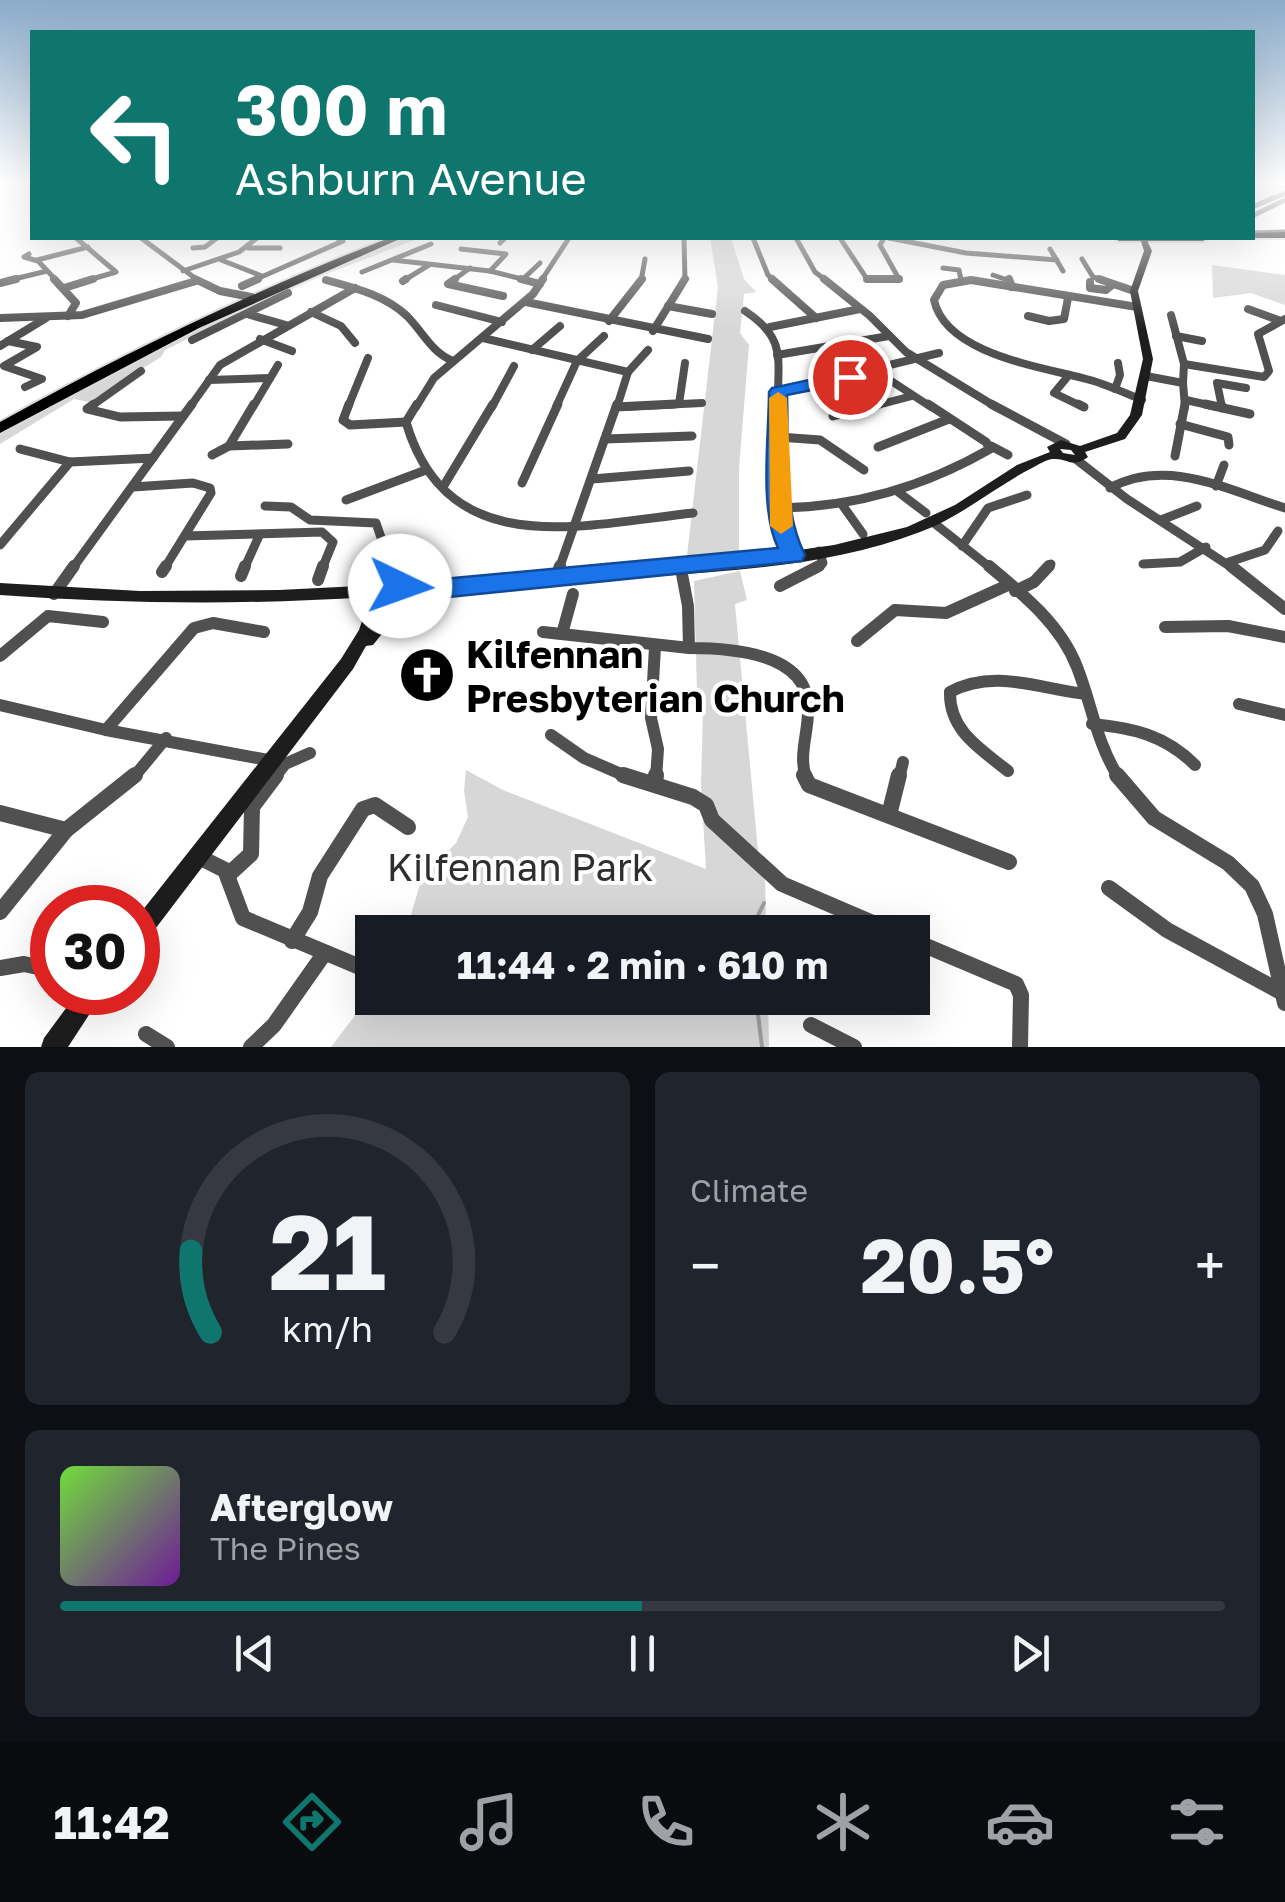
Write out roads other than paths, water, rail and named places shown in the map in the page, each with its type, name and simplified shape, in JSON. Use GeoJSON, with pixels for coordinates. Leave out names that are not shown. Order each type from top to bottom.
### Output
{"type":"FeatureCollection","features":[{"type":"Feature","properties":{"kind":"highway"},"geometry":{"type":"LineString","coordinates":[[0,424],[243,293],[379,240]]}},
{"type":"Feature","properties":{"kind":"highway"},"geometry":{"type":"LineString","coordinates":[[243,293],[391,240]]}},
{"type":"Feature","properties":{"kind":"main road"},"geometry":{"type":"LineString","coordinates":[[0,589],[191,599],[379,594],[682,569],[873,542],[930,518],[1032,460],[1121,436],[1142,400],[1148,359],[1134,291],[1148,250],[1143,240]]}},
{"type":"Feature","properties":{"kind":"main road"},"geometry":{"type":"LineString","coordinates":[[160,904],[357,648],[408,592]]}},
{"type":"Feature","properties":{"kind":"main road"},"geometry":{"type":"LineString","coordinates":[[357,648],[379,594]]}},
{"type":"Feature","properties":{"kind":"main road"},"geometry":{"type":"LineString","coordinates":[[52,1047],[75,1015]]}},
{"type":"Feature","properties":{"kind":"street"},"geometry":{"type":"LineString","coordinates":[[64,288],[116,272],[79,240]]}},
{"type":"Feature","properties":{"kind":"street"},"geometry":{"type":"LineString","coordinates":[[143,240],[196,280],[243,293],[262,276],[342,240]]}},
{"type":"Feature","properties":{"kind":"street"},"geometry":{"type":"LineString","coordinates":[[193,248],[205,247],[214,240]]}},
{"type":"Feature","properties":{"kind":"street"},"geometry":{"type":"LineString","coordinates":[[183,270],[220,260],[256,240]]}},
{"type":"Feature","properties":{"kind":"street"},"geometry":{"type":"LineString","coordinates":[[568,240],[526,302],[428,385],[406,422],[414,451],[442,487],[478,516],[503,523],[693,514]]}},
{"type":"Feature","properties":{"kind":"street"},"geometry":{"type":"LineString","coordinates":[[653,331],[685,284],[684,240]]}},
{"type":"Feature","properties":{"kind":"street"},"geometry":{"type":"LineString","coordinates":[[754,240],[768,274],[816,318]]}},
{"type":"Feature","properties":{"kind":"street"},"geometry":{"type":"LineString","coordinates":[[797,240],[814,272],[917,360],[1039,432],[1110,488],[1230,562],[1285,609]]}},
{"type":"Feature","properties":{"kind":"street"},"geometry":{"type":"LineString","coordinates":[[841,240],[867,279],[899,278],[880,244],[885,240]]}},
{"type":"Feature","properties":{"kind":"street"},"geometry":{"type":"LineString","coordinates":[[898,240],[966,253],[1057,260]]}},
{"type":"Feature","properties":{"kind":"street"},"geometry":{"type":"LineString","coordinates":[[362,272],[432,244]]}},
{"type":"Feature","properties":{"kind":"street"},"geometry":{"type":"LineString","coordinates":[[29,254],[24,257],[37,260],[88,247]]}},
{"type":"Feature","properties":{"kind":"street"},"geometry":{"type":"LineString","coordinates":[[247,248],[280,248]]}},
{"type":"Feature","properties":{"kind":"street"},"geometry":{"type":"LineString","coordinates":[[461,249],[506,254],[490,272]]}},
{"type":"Feature","properties":{"kind":"street"},"geometry":{"type":"LineString","coordinates":[[1028,316],[1051,325],[1067,317],[1062,275],[1050,249]]}},
{"type":"Feature","properties":{"kind":"street"},"geometry":{"type":"LineString","coordinates":[[609,320],[640,282],[644,259]]}},
{"type":"Feature","properties":{"kind":"street"},"geometry":{"type":"LineString","coordinates":[[37,260],[76,303],[68,316]]}},
{"type":"Feature","properties":{"kind":"street"},"geometry":{"type":"LineString","coordinates":[[220,260],[262,276]]}},
{"type":"Feature","properties":{"kind":"street"},"geometry":{"type":"LineString","coordinates":[[394,260],[470,268],[540,284]]}},
{"type":"Feature","properties":{"kind":"street"},"geometry":{"type":"LineString","coordinates":[[1094,264],[1083,261],[1092,277],[1134,291]]}},
{"type":"Feature","properties":{"kind":"street"},"geometry":{"type":"LineString","coordinates":[[523,279],[540,263]]}},
{"type":"Feature","properties":{"kind":"street"},"geometry":{"type":"LineString","coordinates":[[402,282],[429,264]]}},
{"type":"Feature","properties":{"kind":"street"},"geometry":{"type":"LineString","coordinates":[[470,268],[448,284],[503,296]]}},
{"type":"Feature","properties":{"kind":"street"},"geometry":{"type":"LineString","coordinates":[[942,268],[959,270],[961,280]]}},
{"type":"Feature","properties":{"kind":"street"},"geometry":{"type":"LineString","coordinates":[[0,284],[47,271]]}},
{"type":"Feature","properties":{"kind":"street"},"geometry":{"type":"LineString","coordinates":[[993,276],[1010,278],[1012,288]]}},
{"type":"Feature","properties":{"kind":"street"},"geometry":{"type":"LineString","coordinates":[[0,318],[68,316],[196,280]]}},
{"type":"Feature","properties":{"kind":"street"},"geometry":{"type":"LineString","coordinates":[[326,280],[355,288],[400,310],[418,326],[432,351],[453,361]]}},
{"type":"Feature","properties":{"kind":"street"},"geometry":{"type":"LineString","coordinates":[[1137,307],[961,280],[939,287],[933,298],[934,306],[952,331],[1014,360],[1116,388],[1142,400]]}},
{"type":"Feature","properties":{"kind":"street"},"geometry":{"type":"LineString","coordinates":[[1090,282],[1090,288],[1100,290],[1110,286]]}},
{"type":"Feature","properties":{"kind":"street"},"geometry":{"type":"LineString","coordinates":[[134,288],[142,298]]}},
{"type":"Feature","properties":{"kind":"street"},"geometry":{"type":"LineString","coordinates":[[54,594],[226,360],[355,288]]}},
{"type":"Feature","properties":{"kind":"street"},"geometry":{"type":"LineString","coordinates":[[192,340],[288,293]]}},
{"type":"Feature","properties":{"kind":"street"},"geometry":{"type":"LineString","coordinates":[[526,302],[653,331],[708,339]]}},
{"type":"Feature","properties":{"kind":"street"},"geometry":{"type":"LineString","coordinates":[[436,305],[502,322]]}},
{"type":"Feature","properties":{"kind":"street"},"geometry":{"type":"LineString","coordinates":[[668,306],[712,314]]}},
{"type":"Feature","properties":{"kind":"street"},"geometry":{"type":"LineString","coordinates":[[1248,308],[1281,324]]}},
{"type":"Feature","properties":{"kind":"street"},"geometry":{"type":"LineString","coordinates":[[770,327],[860,309]]}},
{"type":"Feature","properties":{"kind":"street"},"geometry":{"type":"LineString","coordinates":[[744,311],[770,327],[776,338],[780,508],[782,532],[794,555]]}},
{"type":"Feature","properties":{"kind":"street"},"geometry":{"type":"LineString","coordinates":[[311,312],[341,326],[354,343]]}},
{"type":"Feature","properties":{"kind":"street"},"geometry":{"type":"LineString","coordinates":[[246,313],[286,326]]}},
{"type":"Feature","properties":{"kind":"street"},"geometry":{"type":"LineString","coordinates":[[1171,315],[1184,364],[1186,400],[1175,456]]}},
{"type":"Feature","properties":{"kind":"street"},"geometry":{"type":"LineString","coordinates":[[4,344],[47,317]]}},
{"type":"Feature","properties":{"kind":"street"},"geometry":{"type":"LineString","coordinates":[[1184,364],[1264,376],[1269,371],[1258,334],[1281,324]]}},
{"type":"Feature","properties":{"kind":"street"},"geometry":{"type":"LineString","coordinates":[[532,350],[560,326]]}},
{"type":"Feature","properties":{"kind":"street"},"geometry":{"type":"LineString","coordinates":[[522,483],[577,362],[604,336]]}},
{"type":"Feature","properties":{"kind":"street"},"geometry":{"type":"LineString","coordinates":[[776,355],[889,336]]}},
{"type":"Feature","properties":{"kind":"street"},"geometry":{"type":"LineString","coordinates":[[1176,336],[1202,342]]}},
{"type":"Feature","properties":{"kind":"street"},"geometry":{"type":"LineString","coordinates":[[483,338],[628,372]]}},
{"type":"Feature","properties":{"kind":"street"},"geometry":{"type":"LineString","coordinates":[[260,339],[292,351]]}},
{"type":"Feature","properties":{"kind":"street"},"geometry":{"type":"LineString","coordinates":[[4,344],[37,346],[4,366],[42,378],[25,388]]}},
{"type":"Feature","properties":{"kind":"street"},"geometry":{"type":"LineString","coordinates":[[555,578],[579,522],[628,372],[648,350]]}},
{"type":"Feature","properties":{"kind":"street"},"geometry":{"type":"LineString","coordinates":[[778,392],[876,371],[939,352]]}},
{"type":"Feature","properties":{"kind":"street"},"geometry":{"type":"LineString","coordinates":[[368,358],[343,420],[350,425],[406,422]]}},
{"type":"Feature","properties":{"kind":"street"},"geometry":{"type":"LineString","coordinates":[[679,404],[685,363]]}},
{"type":"Feature","properties":{"kind":"street"},"geometry":{"type":"LineString","coordinates":[[1116,388],[1118,363]]}},
{"type":"Feature","properties":{"kind":"street"},"geometry":{"type":"LineString","coordinates":[[229,446],[278,365]]}},
{"type":"Feature","properties":{"kind":"street"},"geometry":{"type":"LineString","coordinates":[[442,487],[464,458],[514,366]]}},
{"type":"Feature","properties":{"kind":"street"},"geometry":{"type":"LineString","coordinates":[[141,371],[86,409],[120,418],[183,416]]}},
{"type":"Feature","properties":{"kind":"street"},"geometry":{"type":"LineString","coordinates":[[876,371],[1008,455]]}},
{"type":"Feature","properties":{"kind":"street"},"geometry":{"type":"LineString","coordinates":[[1069,375],[1054,393],[1084,407]]}},
{"type":"Feature","properties":{"kind":"street"},"geometry":{"type":"LineString","coordinates":[[1146,376],[1184,383]]}},
{"type":"Feature","properties":{"kind":"street"},"geometry":{"type":"LineString","coordinates":[[209,380],[270,378]]}},
{"type":"Feature","properties":{"kind":"street"},"geometry":{"type":"LineString","coordinates":[[1222,408],[1216,383],[1246,388]]}},
{"type":"Feature","properties":{"kind":"street"},"geometry":{"type":"LineString","coordinates":[[833,416],[912,396]]}},
{"type":"Feature","properties":{"kind":"street"},"geometry":{"type":"LineString","coordinates":[[1186,400],[1250,414]]}},
{"type":"Feature","properties":{"kind":"street"},"geometry":{"type":"LineString","coordinates":[[616,408],[702,403]]}},
{"type":"Feature","properties":{"kind":"street"},"geometry":{"type":"LineString","coordinates":[[878,447],[949,419]]}},
{"type":"Feature","properties":{"kind":"street"},"geometry":{"type":"LineString","coordinates":[[1180,424],[1228,436],[1230,445]]}},
{"type":"Feature","properties":{"kind":"street"},"geometry":{"type":"LineString","coordinates":[[605,439],[692,436]]}},
{"type":"Feature","properties":{"kind":"street"},"geometry":{"type":"LineString","coordinates":[[779,437],[820,440],[864,470]]}},
{"type":"Feature","properties":{"kind":"street"},"geometry":{"type":"LineString","coordinates":[[212,455],[229,446],[288,444]]}},
{"type":"Feature","properties":{"kind":"street"},"geometry":{"type":"LineString","coordinates":[[780,508],[843,506],[962,465],[991,446]]}},
{"type":"Feature","properties":{"kind":"street"},"geometry":{"type":"LineString","coordinates":[[20,449],[70,462],[153,458]]}},
{"type":"Feature","properties":{"kind":"street"},"geometry":{"type":"LineString","coordinates":[[0,545],[70,462]]}},
{"type":"Feature","properties":{"kind":"street"},"geometry":{"type":"LineString","coordinates":[[1216,486],[1224,465]]}},
{"type":"Feature","properties":{"kind":"street"},"geometry":{"type":"LineString","coordinates":[[346,500],[426,470]]}},
{"type":"Feature","properties":{"kind":"street"},"geometry":{"type":"LineString","coordinates":[[592,479],[689,471]]}},
{"type":"Feature","properties":{"kind":"street"},"geometry":{"type":"LineString","coordinates":[[1110,488],[1134,475],[1158,472],[1285,508]]}},
{"type":"Feature","properties":{"kind":"street"},"geometry":{"type":"LineString","coordinates":[[133,487],[208,486],[210,493],[162,572]]}},
{"type":"Feature","properties":{"kind":"street"},"geometry":{"type":"LineString","coordinates":[[897,490],[1012,588],[1049,622],[1068,646],[1086,694],[1092,724],[1110,763],[1141,808],[1172,834],[1226,862],[1252,886],[1270,927],[1282,997]]}},
{"type":"Feature","properties":{"kind":"street"},"geometry":{"type":"LineString","coordinates":[[962,546],[971,538],[980,514],[990,503],[1027,494]]}},
{"type":"Feature","properties":{"kind":"street"},"geometry":{"type":"LineString","coordinates":[[266,506],[291,507],[310,520],[376,524],[408,592]]}},
{"type":"Feature","properties":{"kind":"street"},"geometry":{"type":"LineString","coordinates":[[843,506],[863,534]]}},
{"type":"Feature","properties":{"kind":"street"},"geometry":{"type":"LineString","coordinates":[[1161,520],[1198,506]]}},
{"type":"Feature","properties":{"kind":"street"},"geometry":{"type":"LineString","coordinates":[[1230,562],[1265,550],[1278,531]]}},
{"type":"Feature","properties":{"kind":"street"},"geometry":{"type":"LineString","coordinates":[[185,536],[322,532],[333,542],[318,580]]}},
{"type":"Feature","properties":{"kind":"street"},"geometry":{"type":"LineString","coordinates":[[241,576],[259,536]]}},
{"type":"Feature","properties":{"kind":"street"},"geometry":{"type":"LineString","coordinates":[[1143,564],[1180,562],[1206,547]]}},
{"type":"Feature","properties":{"kind":"street"},"geometry":{"type":"LineString","coordinates":[[780,586],[811,573],[823,563],[819,550]]}},
{"type":"Feature","properties":{"kind":"street"},"geometry":{"type":"LineString","coordinates":[[857,642],[895,610],[946,613],[1034,582],[1051,564]]}},
{"type":"Feature","properties":{"kind":"street"},"geometry":{"type":"LineString","coordinates":[[682,569],[689,648]]}},
{"type":"Feature","properties":{"kind":"street"},"geometry":{"type":"LineString","coordinates":[[562,634],[574,594]]}},
{"type":"Feature","properties":{"kind":"street"},"geometry":{"type":"LineString","coordinates":[[0,656],[48,616],[104,622]]}},
{"type":"Feature","properties":{"kind":"street"},"geometry":{"type":"LineString","coordinates":[[106,730],[194,628],[213,623],[264,632]]}},
{"type":"Feature","properties":{"kind":"street"},"geometry":{"type":"LineString","coordinates":[[1164,627],[1228,626],[1285,637]]}},
{"type":"Feature","properties":{"kind":"street"},"geometry":{"type":"LineString","coordinates":[[543,632],[656,647],[735,649],[761,656],[798,680],[807,694],[802,774],[809,785],[980,854],[1010,862]]}},
{"type":"Feature","properties":{"kind":"street"},"geometry":{"type":"LineString","coordinates":[[655,784],[658,749],[651,718],[656,647]]}},
{"type":"Feature","properties":{"kind":"street"},"geometry":{"type":"LineString","coordinates":[[1008,771],[953,723],[948,707],[950,692],[960,684],[1006,681],[1086,694]]}},
{"type":"Feature","properties":{"kind":"street"},"geometry":{"type":"LineString","coordinates":[[0,704],[106,730],[166,738],[268,760]]}},
{"type":"Feature","properties":{"kind":"street"},"geometry":{"type":"LineString","coordinates":[[1239,704],[1285,715]]}},
{"type":"Feature","properties":{"kind":"street"},"geometry":{"type":"LineString","coordinates":[[1092,724],[1160,736],[1180,748],[1195,765]]}},
{"type":"Feature","properties":{"kind":"street"},"geometry":{"type":"LineString","coordinates":[[552,735],[577,758],[706,805],[712,820],[782,884],[854,915]]}},
{"type":"Feature","properties":{"kind":"street"},"geometry":{"type":"LineString","coordinates":[[0,912],[66,830],[126,786],[166,738]]}},
{"type":"Feature","properties":{"kind":"street"},"geometry":{"type":"LineString","coordinates":[[228,875],[252,854],[252,807],[286,764],[310,753]]}},
{"type":"Feature","properties":{"kind":"street"},"geometry":{"type":"LineString","coordinates":[[889,816],[903,762]]}},
{"type":"Feature","properties":{"kind":"street"},"geometry":{"type":"LineString","coordinates":[[292,940],[310,912],[320,876],[363,809],[375,804],[408,827]]}},
{"type":"Feature","properties":{"kind":"street"},"geometry":{"type":"LineString","coordinates":[[0,813],[66,830]]}},
{"type":"Feature","properties":{"kind":"street"},"geometry":{"type":"LineString","coordinates":[[196,856],[228,875],[237,910],[244,918],[355,966]]}},
{"type":"Feature","properties":{"kind":"street"},"geometry":{"type":"LineString","coordinates":[[1109,888],[1167,930],[1282,997]]}},
{"type":"Feature","properties":{"kind":"street"},"geometry":{"type":"LineString","coordinates":[[930,948],[1016,984],[1022,995],[1020,1047]]}},
{"type":"Feature","properties":{"kind":"street"},"geometry":{"type":"LineString","coordinates":[[251,1047],[274,1026],[324,954]]}},
{"type":"Feature","properties":{"kind":"street"},"geometry":{"type":"LineString","coordinates":[[0,968],[30,965]]}},
{"type":"Feature","properties":{"kind":"street"},"geometry":{"type":"LineString","coordinates":[[812,1025],[854,1047]]}},
{"type":"Feature","properties":{"kind":"street"},"geometry":{"type":"LineString","coordinates":[[146,1034],[167,1047]]}},
{"type":"Feature","properties":{"kind":"waterway"},"geometry":{"type":"LineString","coordinates":[[758,915],[764,903]]}},
{"type":"Feature","properties":{"kind":"waterway"},"geometry":{"type":"LineString","coordinates":[[758,1015],[762,1047]]}},
{"type":"Feature","properties":{"kind":"place","name":"Kilfennan Presbyterian Church"},"geometry":{"type":"Point","coordinates":[427,675]}},
{"type":"Feature","properties":{"kind":"park label","name":"Kilfennan Park"},"geometry":{"type":"Point","coordinates":[520,866]}}]}
